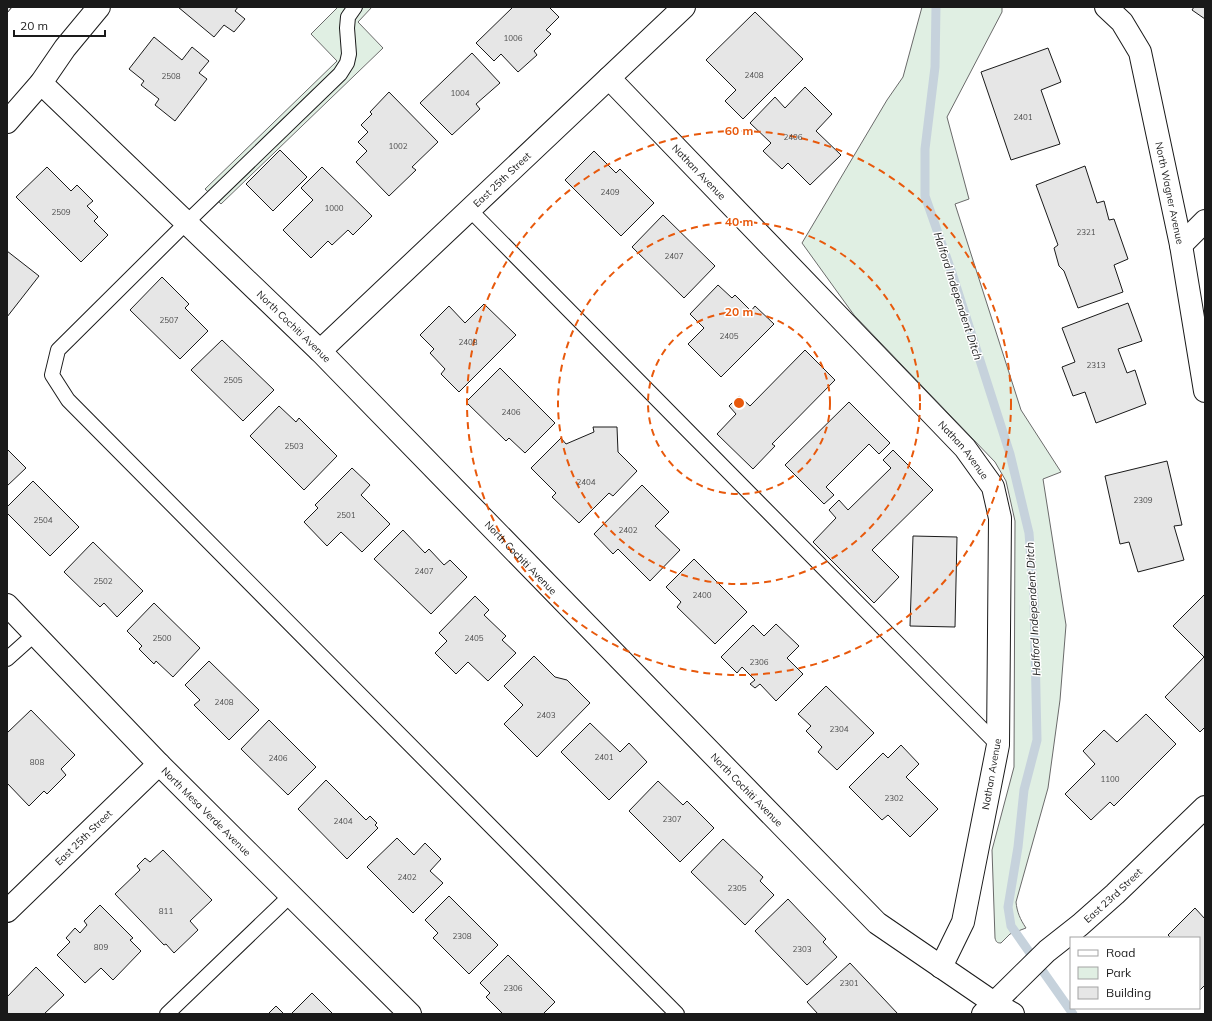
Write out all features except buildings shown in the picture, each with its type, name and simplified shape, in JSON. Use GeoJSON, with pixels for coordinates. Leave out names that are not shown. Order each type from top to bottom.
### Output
{"type":"FeatureCollection","features":[{"type":"Feature","properties":{"kind":"street"},"geometry":{"type":"LineString","coordinates":[[7,122],[41,83],[65,48],[99,7]]}},
{"type":"Feature","properties":{"kind":"street","name":"East 25th Street"},"geometry":{"type":"LineString","coordinates":[[320,351],[684,7]]}},
{"type":"Feature","properties":{"kind":"street","name":"North Wagner Avenue"},"geometry":{"type":"LineString","coordinates":[[1106,7],[1122,22],[1140,52],[1180,245],[1205,391]]}},
{"type":"Feature","properties":{"kind":"street","name":"Nathan Avenue"},"geometry":{"type":"LineString","coordinates":[[609,78],[965,448],[993,487],[1000,518],[998,744],[963,922],[942,968]]}},
{"type":"Feature","properties":{"kind":"street","name":"North Cochiti Avenue"},"geometry":{"type":"LineString","coordinates":[[41,83],[320,351],[877,923],[942,968],[988,1008],[1013,1014]]}},
{"type":"Feature","properties":{"kind":"street"},"geometry":{"type":"LineString","coordinates":[[1180,245],[1205,221]]}},
{"type":"Feature","properties":{"kind":"street","name":"North Mesa Verde Avenue"},"geometry":{"type":"LineString","coordinates":[[7,605],[159,764],[410,1014]]}},
{"type":"Feature","properties":{"kind":"street","name":"East 25th Street"},"geometry":{"type":"LineString","coordinates":[[7,911],[159,764]]}},
{"type":"Feature","properties":{"kind":"street","name":"East 23rd Street"},"geometry":{"type":"LineString","coordinates":[[988,1008],[1048,951],[1115,894],[1205,806]]}},
{"type":"Feature","properties":{"kind":"lane"},"geometry":{"type":"LineString","coordinates":[[355,7],[348,17],[347,28],[349,54],[347,63],[340,74],[186,223],[58,350],[52,375],[68,400],[677,1014]]}},
{"type":"Feature","properties":{"kind":"lane"},"geometry":{"type":"LineString","coordinates":[[470,210],[998,744]]}},
{"type":"Feature","properties":{"kind":"lane"},"geometry":{"type":"LineString","coordinates":[[7,659],[35,634]]}},
{"type":"Feature","properties":{"kind":"lane"},"geometry":{"type":"LineString","coordinates":[[168,1014],[291,895]]}},
{"type":"Feature","properties":{"kind":"green space"},"geometry":{"type":"Polygon","coordinates":[[[338,7],[372,7],[358,22],[383,48],[221,204],[205,189],[337,61],[311,34],[338,7]]]}},
{"type":"Feature","properties":{"kind":"green space"},"geometry":{"type":"Polygon","coordinates":[[[922,7],[1002,7],[1002,12],[947,117],[969,199],[955,204],[1021,410],[1061,472],[1043,479],[1066,625],[1060,700],[1048,788],[1016,902],[1019,915],[1026,928],[1010,934],[1001,943],[997,942],[995,938],[992,850],[1014,767],[1015,521],[1006,481],[995,462],[854,315],[802,243],[887,100],[903,77],[922,7]]]}},
{"type":"Feature","properties":{"kind":"waterway","name":"Halford Independent Ditch"},"geometry":{"type":"LineString","coordinates":[[936,7],[935,67],[925,149],[925,196],[952,273],[1010,454],[1029,533],[1034,600],[1037,740],[1024,790],[1018,847],[1008,907],[1011,926],[1073,1014]]}}]}
